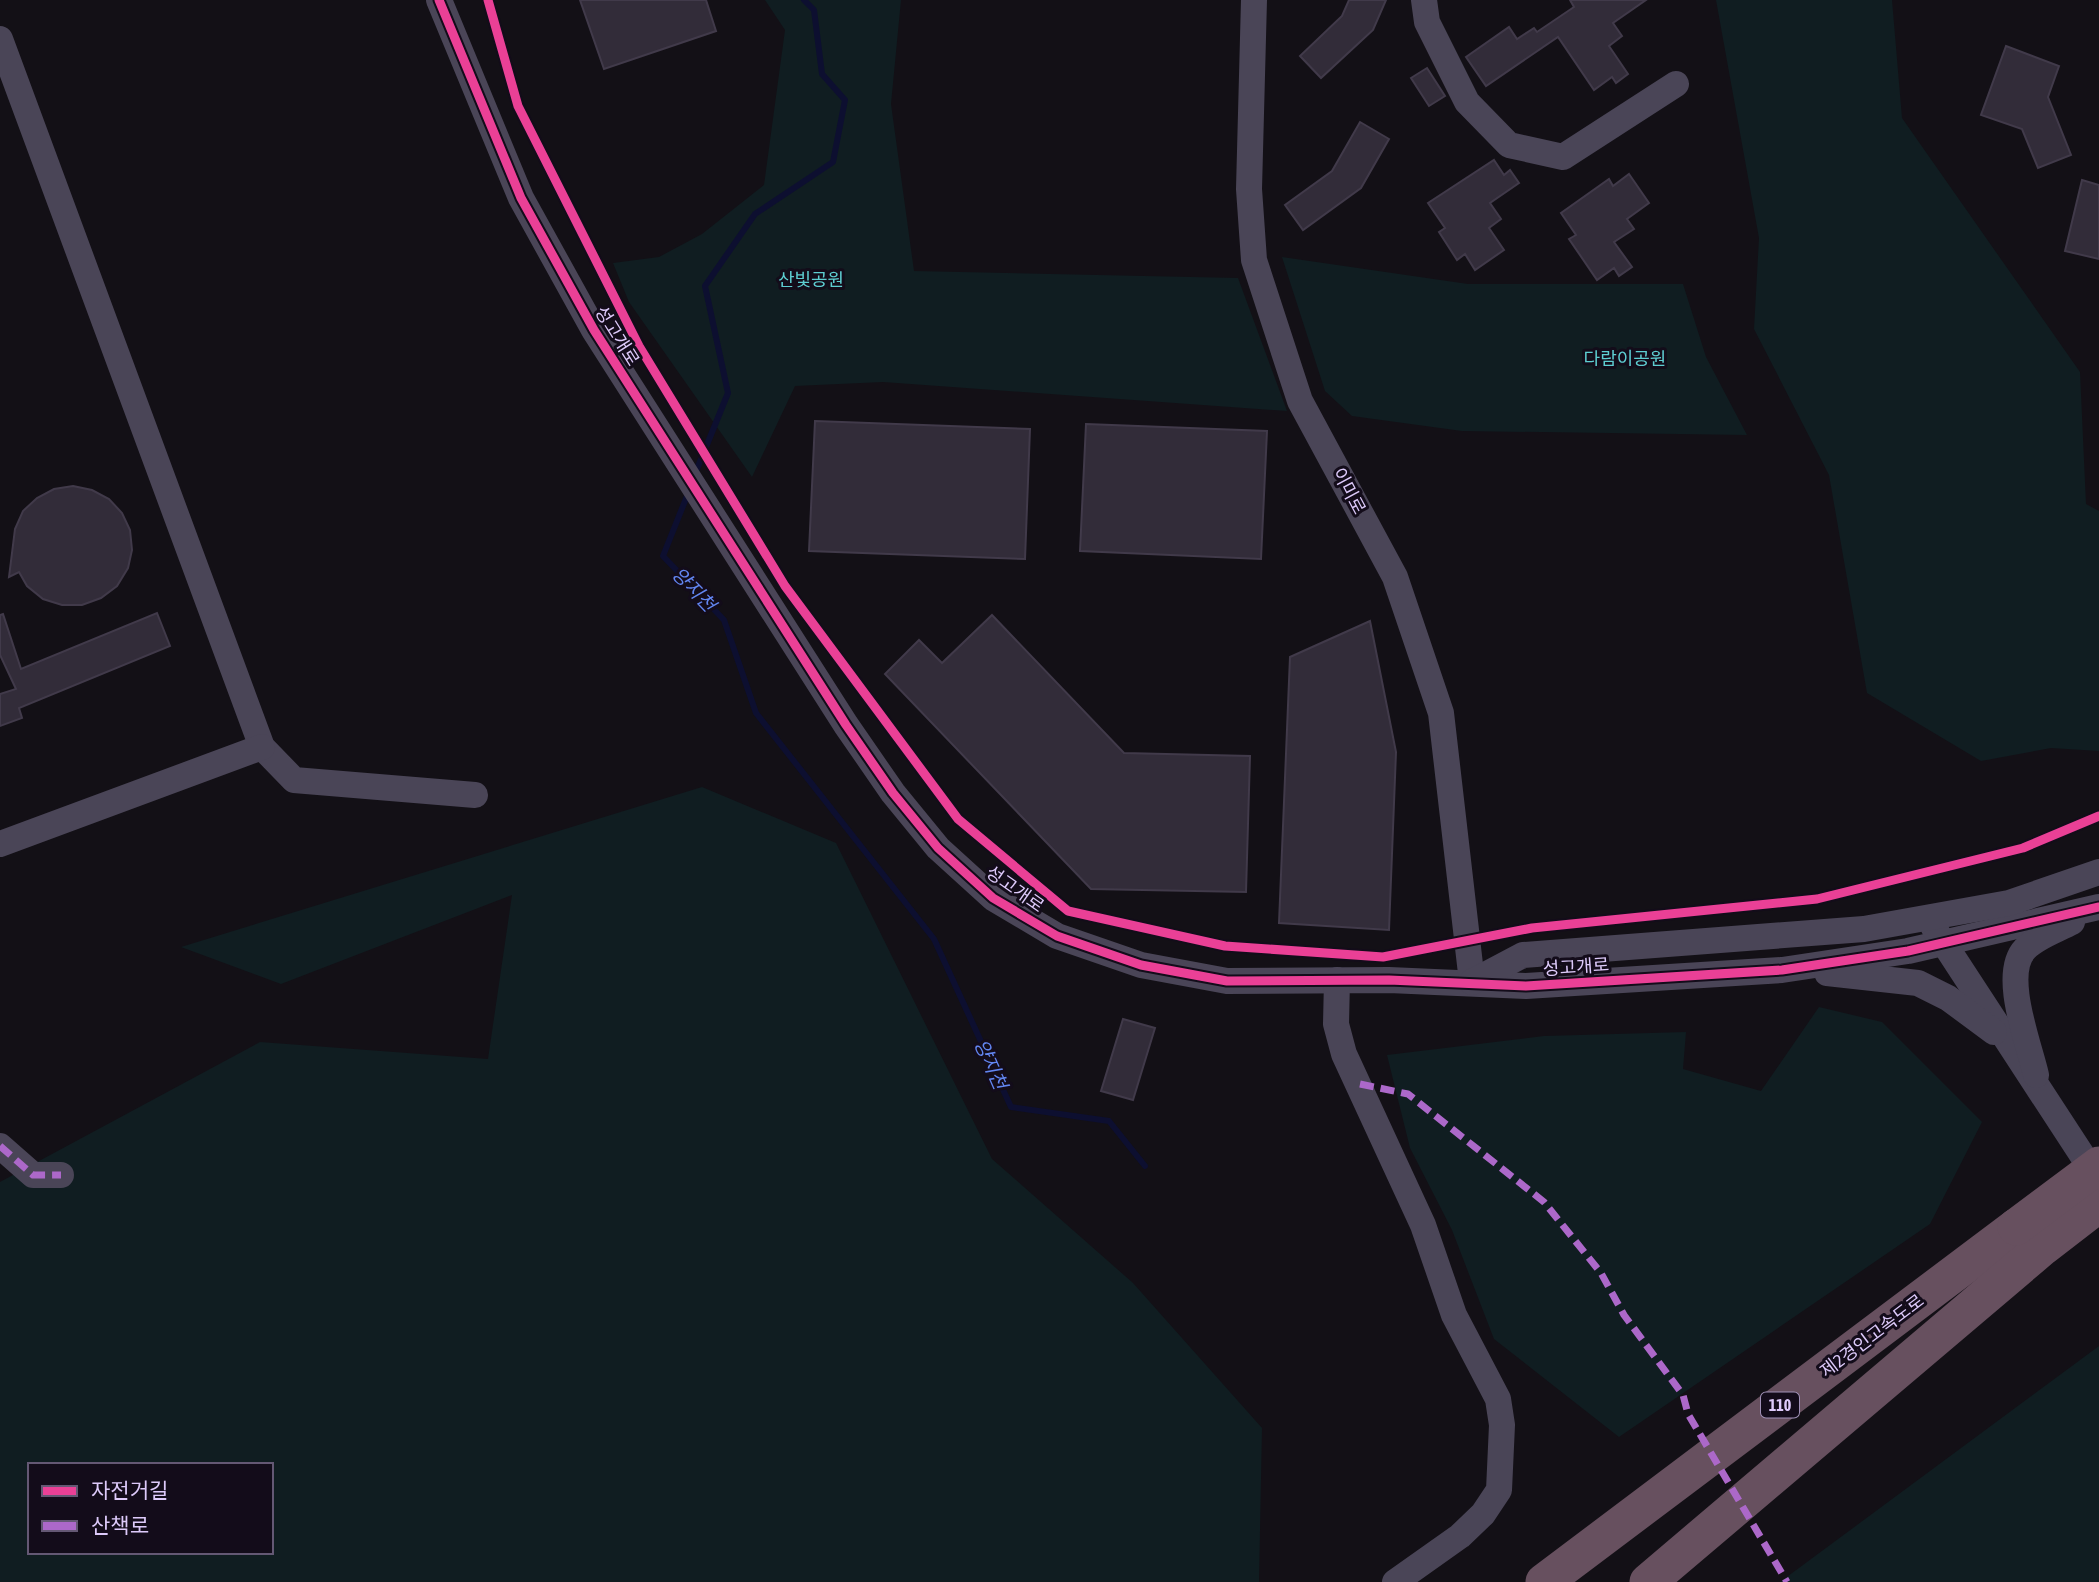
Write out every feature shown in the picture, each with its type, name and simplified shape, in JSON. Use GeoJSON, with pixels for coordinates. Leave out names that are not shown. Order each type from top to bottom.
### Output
{"type":"FeatureCollection","features":[{"type":"Feature","properties":{"kind":"highway","name":"제2경인고속도로"},"geometry":{"type":"LineString","coordinates":[[1648,1582],[2029,1237],[2099,1165]]}},
{"type":"Feature","properties":{"kind":"highway","name":"제2경인고속도로"},"geometry":{"type":"LineString","coordinates":[[1544,1582],[2029,1237],[2099,1204]]}},
{"type":"Feature","properties":{"kind":"street","name":"성고개로"},"geometry":{"type":"LineString","coordinates":[[439,0],[521,198],[594,330],[893,793],[938,848],[993,898],[1057,936],[1141,965],[1227,981],[1472,982],[1525,986],[1784,969],[1909,951],[2098,907]]}},
{"type":"Feature","properties":{"kind":"street","name":"이미로"},"geometry":{"type":"LineString","coordinates":[[1254,0],[1249,189],[1254,260],[1300,401],[1395,577],[1441,713],[1472,982]]}},
{"type":"Feature","properties":{"kind":"street"},"geometry":{"type":"LineString","coordinates":[[1424,0],[1427,22],[1467,102],[1509,145],[1563,157],[1676,84]]}},
{"type":"Feature","properties":{"kind":"street"},"geometry":{"type":"LineString","coordinates":[[0,39],[262,747],[294,780],[475,795]]}},
{"type":"Feature","properties":{"kind":"street"},"geometry":{"type":"LineString","coordinates":[[0,844],[262,747]]}},
{"type":"Feature","properties":{"kind":"street","name":"성고개로"},"geometry":{"type":"LineString","coordinates":[[1472,982],[1523,955],[1864,929],[2008,903],[2099,872]]}},
{"type":"Feature","properties":{"kind":"street"},"geometry":{"type":"LineString","coordinates":[[2039,1090],[2017,995],[2016,964],[2029,946],[2098,907]]}},
{"type":"Feature","properties":{"kind":"street"},"geometry":{"type":"LineString","coordinates":[[1928,917],[2099,1181]]}},
{"type":"Feature","properties":{"kind":"street"},"geometry":{"type":"LineString","coordinates":[[1784,969],[1918,983],[1948,998],[2007,1042]]}},
{"type":"Feature","properties":{"kind":"street"},"geometry":{"type":"LineString","coordinates":[[1337,980],[1336,1024],[1345,1054],[1423,1225],[1454,1315],[1498,1399],[1502,1425],[1499,1490],[1483,1514],[1460,1536],[1395,1582]]}},
{"type":"Feature","properties":{"kind":"street"},"geometry":{"type":"LineString","coordinates":[[0,1146],[33,1175],[61,1175]]}},
{"type":"Feature","properties":{"kind":"green space","name":"산빛공원"},"geometry":{"type":"Polygon","coordinates":[[[765,0],[901,0],[891,104],[914,271],[1238,278],[1287,411],[883,382],[795,386],[752,477],[629,302],[613,263],[659,257],[702,234],[764,185],[785,30],[765,0]]]}},
{"type":"Feature","properties":{"kind":"green space"},"geometry":{"type":"Polygon","coordinates":[[[1716,0],[1892,0],[1902,118],[2080,372],[2086,504],[2099,511],[2099,751],[2051,748],[1981,761],[1867,693],[1829,475],[1754,329],[1759,238],[1716,0]]]}},
{"type":"Feature","properties":{"kind":"green space","name":"다람이공원"},"geometry":{"type":"Polygon","coordinates":[[[1282,257],[1468,284],[1683,284],[1706,357],[1747,435],[1462,431],[1352,416],[1325,391],[1282,257]]]}},
{"type":"Feature","properties":{"kind":"green space"},"geometry":{"type":"Polygon","coordinates":[[[702,787],[836,843],[992,1159],[1133,1283],[1262,1428],[1259,1582],[0,1582],[0,1182],[260,1042],[488,1059],[512,895],[281,984],[181,947],[702,787]]]}},
{"type":"Feature","properties":{"kind":"green space"},"geometry":{"type":"Polygon","coordinates":[[[1819,1007],[1882,1022],[1982,1122],[1930,1224],[1619,1437],[1494,1339],[1452,1230],[1410,1148],[1387,1055],[1544,1036],[1686,1032],[1683,1069],[1761,1091],[1819,1007]]]}},
{"type":"Feature","properties":{"kind":"green space"},"geometry":{"type":"Polygon","coordinates":[[[2099,1346],[2099,1582],[1780,1582],[2099,1346]]]}},
{"type":"Feature","properties":{"kind":"building"},"geometry":{"type":"Polygon","coordinates":[[[580,0],[706,0],[716,31],[604,69],[580,0]]]}},
{"type":"Feature","properties":{"kind":"building"},"geometry":{"type":"Polygon","coordinates":[[[1349,0],[1386,0],[1373,30],[1321,78],[1300,56],[1342,16],[1349,0]]]}},
{"type":"Feature","properties":{"kind":"building"},"geometry":{"type":"Polygon","coordinates":[[[1570,0],[1646,0],[1613,23],[1622,36],[1609,46],[1628,74],[1616,83],[1612,77],[1594,90],[1558,37],[1486,86],[1466,57],[1509,27],[1517,39],[1534,28],[1537,32],[1574,7],[1570,0]]]}},
{"type":"Feature","properties":{"kind":"building"},"geometry":{"type":"Polygon","coordinates":[[[2006,46],[2059,66],[2048,97],[2071,155],[2038,168],[2022,129],[1981,115],[2006,46]]]}},
{"type":"Feature","properties":{"kind":"building"},"geometry":{"type":"Polygon","coordinates":[[[1427,68],[1445,96],[1429,106],[1411,78],[1427,68]]]}},
{"type":"Feature","properties":{"kind":"building"},"geometry":{"type":"Polygon","coordinates":[[[1360,122],[1389,139],[1361,188],[1303,230],[1285,205],[1332,171],[1360,122]]]}},
{"type":"Feature","properties":{"kind":"building"},"geometry":{"type":"Polygon","coordinates":[[[1494,160],[1504,175],[1510,170],[1519,183],[1490,203],[1501,219],[1489,228],[1504,250],[1475,270],[1465,254],[1457,260],[1439,232],[1445,228],[1428,203],[1494,160]]]}},
{"type":"Feature","properties":{"kind":"building"},"geometry":{"type":"Polygon","coordinates":[[[1629,174],[1649,203],[1627,219],[1634,229],[1614,242],[1632,267],[1619,276],[1614,268],[1597,280],[1569,239],[1576,235],[1561,213],[1609,179],[1613,186],[1629,174]]]}},
{"type":"Feature","properties":{"kind":"building"},"geometry":{"type":"Polygon","coordinates":[[[2082,180],[2099,185],[2099,259],[2065,251],[2082,180]]]}},
{"type":"Feature","properties":{"kind":"building"},"geometry":{"type":"Polygon","coordinates":[[[815,421],[1030,429],[1025,559],[809,551],[815,421]]]}},
{"type":"Feature","properties":{"kind":"building"},"geometry":{"type":"Polygon","coordinates":[[[1086,424],[1267,431],[1261,559],[1080,551],[1086,424]]]}},
{"type":"Feature","properties":{"kind":"building"},"geometry":{"type":"Polygon","coordinates":[[[73,486],[92,490],[109,499],[122,513],[130,530],[132,550],[128,568],[117,586],[101,598],[82,605],[62,605],[43,599],[27,586],[19,572],[9,577],[15,529],[23,511],[37,498],[54,489],[73,486]]]}},
{"type":"Feature","properties":{"kind":"building"},"geometry":{"type":"Polygon","coordinates":[[[157,613],[170,646],[19,708],[22,718],[0,726],[0,694],[16,689],[0,655],[0,615],[3,614],[21,669],[157,613]]]}},
{"type":"Feature","properties":{"kind":"building"},"geometry":{"type":"Polygon","coordinates":[[[992,615],[1124,753],[1250,756],[1246,892],[1091,889],[885,674],[919,640],[942,663],[992,615]]]}},
{"type":"Feature","properties":{"kind":"building"},"geometry":{"type":"Polygon","coordinates":[[[1370,621],[1396,752],[1389,930],[1279,923],[1290,657],[1370,621]]]}},
{"type":"Feature","properties":{"kind":"building"},"geometry":{"type":"Polygon","coordinates":[[[1123,1019],[1155,1028],[1133,1100],[1101,1091],[1123,1019]]]}},
{"type":"Feature","properties":{"kind":"waterway","name":"양지천"},"geometry":{"type":"LineString","coordinates":[[695,474],[728,393],[705,286],[755,214],[833,162],[845,100],[822,74],[814,10],[804,0]]}},
{"type":"Feature","properties":{"kind":"waterway","name":"양지천"},"geometry":{"type":"LineString","coordinates":[[689,491],[663,556],[724,620],[756,713],[934,939],[1011,1107],[1109,1121],[1145,1166]]}},
{"type":"Feature","properties":{"kind":"marked path"},"geometry":{"type":"LineString","coordinates":[[1360,1084],[1408,1094],[1544,1202],[1601,1273],[1624,1315],[1683,1395],[1688,1414],[1787,1582]]}},
{"type":"Feature","properties":{"kind":"marked path"},"geometry":{"type":"LineString","coordinates":[[0,1146],[33,1175],[61,1175]]}},
{"type":"Feature","properties":{"kind":"cycle path"},"geometry":{"type":"LineString","coordinates":[[439,0],[521,198],[594,330],[846,725],[893,793],[938,848],[993,898],[1057,936],[1141,965],[1227,981],[1389,980],[1526,986],[1782,970],[1908,951],[2099,907]]}},
{"type":"Feature","properties":{"kind":"cycle path"},"geometry":{"type":"LineString","coordinates":[[488,0],[518,106],[639,346],[785,586],[958,819],[1068,911],[1225,946],[1383,957],[1532,928],[1817,899],[2023,848],[2099,816]]}}]}
